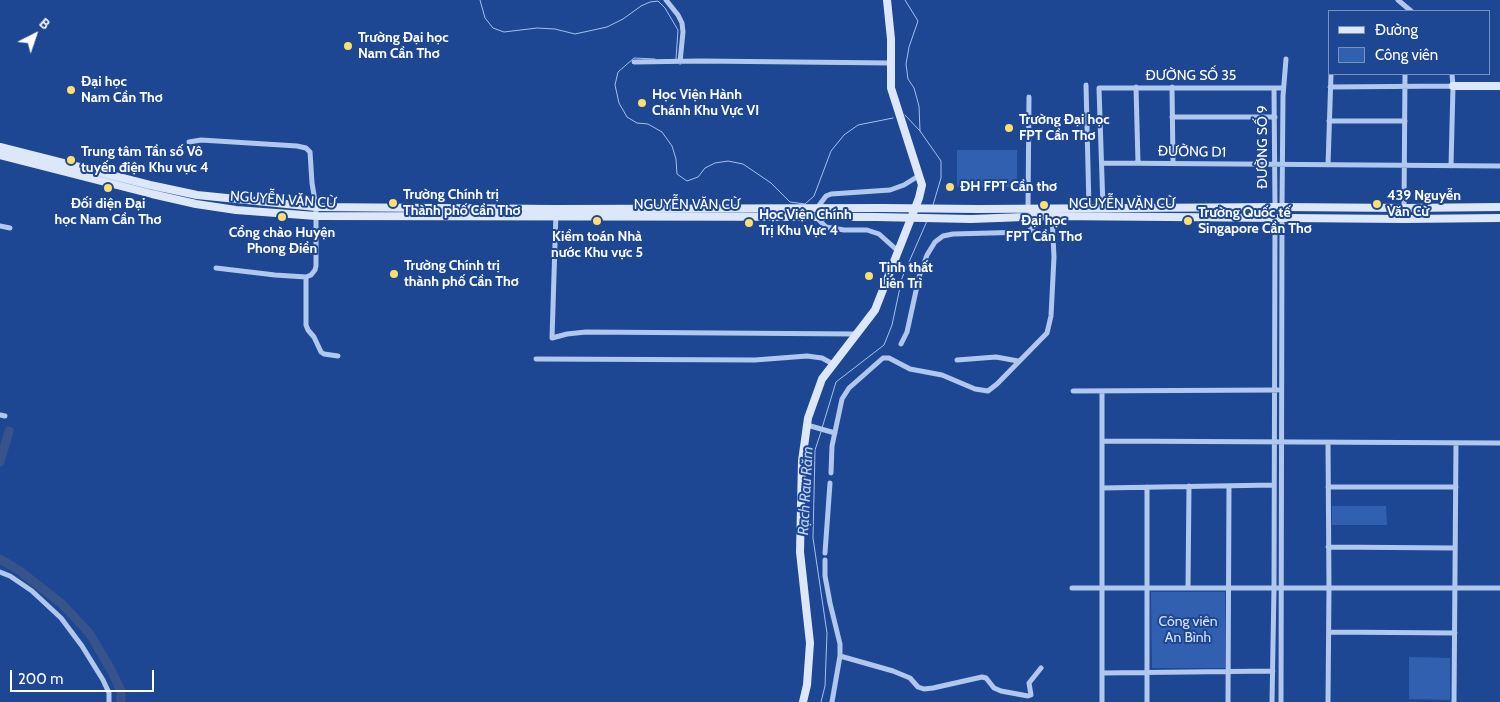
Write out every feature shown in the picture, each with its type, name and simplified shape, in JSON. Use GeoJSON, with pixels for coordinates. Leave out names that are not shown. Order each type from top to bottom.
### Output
{"type":"FeatureCollection","features":[{"type":"Feature","properties":{"kind":"main road"},"geometry":{"type":"LineString","coordinates":[[803,702],[807,684],[810,643],[800,552],[802,461],[811,426],[808,418],[822,379],[875,310],[919,198],[922,185],[891,88],[891,39],[888,0]]}},
{"type":"Feature","properties":{"kind":"main road"},"geometry":{"type":"LineString","coordinates":[[1453,86],[1500,86]]}},
{"type":"Feature","properties":{"kind":"main road","name":"NGUYỄN VĂN CỪ"},"geometry":{"type":"LineString","coordinates":[[0,147],[150,185],[197,194],[316,207],[454,207],[556,213]]}},
{"type":"Feature","properties":{"kind":"main road","name":"NGUYỄN VĂN CỪ"},"geometry":{"type":"LineString","coordinates":[[0,156],[196,204],[236,210],[316,216],[454,217],[613,213],[729,217],[883,208],[1089,208],[1103,212],[1278,218],[1500,218]]}},
{"type":"Feature","properties":{"kind":"main road"},"geometry":{"type":"LineString","coordinates":[[454,207],[454,217]]}},
{"type":"Feature","properties":{"kind":"main road"},"geometry":{"type":"LineString","coordinates":[[1278,207],[1278,218]]}},
{"type":"Feature","properties":{"kind":"main road","name":"NGUYỄN VĂN CỪ"},"geometry":{"type":"LineString","coordinates":[[613,213],[729,208],[876,217],[971,219],[1103,212],[1278,207],[1500,207]]}},
{"type":"Feature","properties":{"kind":"main road"},"geometry":{"type":"LineString","coordinates":[[729,208],[729,217]]}},
{"type":"Feature","properties":{"kind":"main road"},"geometry":{"type":"LineString","coordinates":[[1404,208],[1404,219]]}},
{"type":"Feature","properties":{"kind":"street"},"geometry":{"type":"LineString","coordinates":[[666,0],[682,23],[680,62]]}},
{"type":"Feature","properties":{"kind":"street"},"geometry":{"type":"LineString","coordinates":[[1398,0],[1410,10]]}},
{"type":"Feature","properties":{"kind":"street"},"geometry":{"type":"LineString","coordinates":[[1278,207],[1282,165],[1283,88],[1286,59]]}},
{"type":"Feature","properties":{"kind":"street"},"geometry":{"type":"LineString","coordinates":[[634,62],[814,61],[891,63]]}},
{"type":"Feature","properties":{"kind":"street"},"geometry":{"type":"LineString","coordinates":[[1328,165],[1331,75]]}},
{"type":"Feature","properties":{"kind":"street"},"geometry":{"type":"LineString","coordinates":[[1404,208],[1405,75]]}},
{"type":"Feature","properties":{"kind":"street"},"geometry":{"type":"LineString","coordinates":[[1450,166],[1452,75]]}},
{"type":"Feature","properties":{"kind":"street"},"geometry":{"type":"LineString","coordinates":[[1086,86],[1089,208]]}},
{"type":"Feature","properties":{"kind":"street"},"geometry":{"type":"LineString","coordinates":[[1330,87],[1453,86]]}},
{"type":"Feature","properties":{"kind":"street"},"geometry":{"type":"LineString","coordinates":[[1172,87],[1173,163]]}},
{"type":"Feature","properties":{"kind":"street","name":"ĐƯỜNG SỐ 35"},"geometry":{"type":"LineString","coordinates":[[1102,163],[1099,88],[1283,88]]}},
{"type":"Feature","properties":{"kind":"street"},"geometry":{"type":"LineString","coordinates":[[1136,88],[1138,163]]}},
{"type":"Feature","properties":{"kind":"street","name":"ĐƯỜNG SỐ 9"},"geometry":{"type":"LineString","coordinates":[[1274,88],[1275,165],[1278,207]]}},
{"type":"Feature","properties":{"kind":"street"},"geometry":{"type":"LineString","coordinates":[[1028,208],[1029,98]]}},
{"type":"Feature","properties":{"kind":"street"},"geometry":{"type":"LineString","coordinates":[[1172,117],[1275,117]]}},
{"type":"Feature","properties":{"kind":"street"},"geometry":{"type":"LineString","coordinates":[[1329,122],[1405,121]]}},
{"type":"Feature","properties":{"kind":"street"},"geometry":{"type":"LineString","coordinates":[[190,142],[201,140],[297,146],[309,150],[312,160],[312,183],[316,207],[316,266],[311,275],[306,277],[275,275],[216,268]]}},
{"type":"Feature","properties":{"kind":"street"},"geometry":{"type":"LineString","coordinates":[[1102,163],[1103,212]]}},
{"type":"Feature","properties":{"kind":"street","name":"ĐƯỜNG D1"},"geometry":{"type":"LineString","coordinates":[[1102,163],[1500,166]]}},
{"type":"Feature","properties":{"kind":"street"},"geometry":{"type":"LineString","coordinates":[[898,251],[879,234],[867,230],[844,230],[826,227],[816,212],[826,196],[831,194],[890,190],[904,186],[920,175]]}},
{"type":"Feature","properties":{"kind":"street"},"geometry":{"type":"LineString","coordinates":[[196,204],[197,194]]}},
{"type":"Feature","properties":{"kind":"street"},"geometry":{"type":"LineString","coordinates":[[556,213],[552,338],[586,332],[856,334]]}},
{"type":"Feature","properties":{"kind":"street"},"geometry":{"type":"LineString","coordinates":[[901,344],[907,332],[920,276],[927,255],[935,242],[943,236],[954,234],[1028,232],[1035,226],[1037,216]]}},
{"type":"Feature","properties":{"kind":"street"},"geometry":{"type":"LineString","coordinates":[[831,473],[833,432],[845,393],[883,358],[886,357],[910,369],[942,375],[975,389],[988,390],[994,388],[1046,333],[1050,324],[1054,258],[1052,216]]}},
{"type":"Feature","properties":{"kind":"street"},"geometry":{"type":"LineString","coordinates":[[1278,218],[1282,443],[1281,588],[1279,702],[1272,702],[1274,390],[1278,218]]}},
{"type":"Feature","properties":{"kind":"street"},"geometry":{"type":"LineString","coordinates":[[0,226],[10,228]]}},
{"type":"Feature","properties":{"kind":"street"},"geometry":{"type":"LineString","coordinates":[[306,277],[306,325],[308,330],[314,337],[321,352],[338,356]]}},
{"type":"Feature","properties":{"kind":"street"},"geometry":{"type":"LineString","coordinates":[[536,359],[755,360],[808,356],[822,358],[833,364]]}},
{"type":"Feature","properties":{"kind":"street"},"geometry":{"type":"LineString","coordinates":[[957,360],[996,357],[1018,361]]}},
{"type":"Feature","properties":{"kind":"street"},"geometry":{"type":"LineString","coordinates":[[1073,391],[1281,390]]}},
{"type":"Feature","properties":{"kind":"street"},"geometry":{"type":"LineString","coordinates":[[1102,391],[1102,702]]}},
{"type":"Feature","properties":{"kind":"street"},"geometry":{"type":"LineString","coordinates":[[811,426],[833,432]]}},
{"type":"Feature","properties":{"kind":"street"},"geometry":{"type":"LineString","coordinates":[[1102,441],[1500,443]]}},
{"type":"Feature","properties":{"kind":"street"},"geometry":{"type":"LineString","coordinates":[[1328,443],[1328,702]]}},
{"type":"Feature","properties":{"kind":"street"},"geometry":{"type":"LineString","coordinates":[[1454,702],[1456,443]]}},
{"type":"Feature","properties":{"kind":"street"},"geometry":{"type":"LineString","coordinates":[[825,553],[830,482]]}},
{"type":"Feature","properties":{"kind":"street"},"geometry":{"type":"LineString","coordinates":[[1102,488],[1273,485]]}},
{"type":"Feature","properties":{"kind":"street"},"geometry":{"type":"LineString","coordinates":[[1188,588],[1189,486]]}},
{"type":"Feature","properties":{"kind":"street"},"geometry":{"type":"LineString","coordinates":[[1228,702],[1229,486]]}},
{"type":"Feature","properties":{"kind":"street"},"geometry":{"type":"LineString","coordinates":[[1147,487],[1147,702]]}},
{"type":"Feature","properties":{"kind":"street"},"geometry":{"type":"LineString","coordinates":[[1328,488],[1456,487]]}},
{"type":"Feature","properties":{"kind":"street"},"geometry":{"type":"LineString","coordinates":[[1328,547],[1455,548]]}},
{"type":"Feature","properties":{"kind":"street"},"geometry":{"type":"LineString","coordinates":[[825,560],[825,576],[840,644],[840,656],[832,702]]}},
{"type":"Feature","properties":{"kind":"street"},"geometry":{"type":"LineString","coordinates":[[0,572],[10,576],[32,591],[61,618],[82,646],[103,680],[109,693],[110,702]]}},
{"type":"Feature","properties":{"kind":"street"},"geometry":{"type":"LineString","coordinates":[[1072,588],[1500,588]]}},
{"type":"Feature","properties":{"kind":"street"},"geometry":{"type":"LineString","coordinates":[[1328,632],[1455,633]]}},
{"type":"Feature","properties":{"kind":"street"},"geometry":{"type":"LineString","coordinates":[[840,656],[893,671],[910,678],[918,687],[924,689],[982,677],[986,678],[994,688],[1001,691],[1028,696],[1031,696],[1028,683],[1041,668]]}},
{"type":"Feature","properties":{"kind":"street"},"geometry":{"type":"LineString","coordinates":[[1102,673],[1273,671]]}},
{"type":"Feature","properties":{"kind":"green space"},"geometry":{"type":"Polygon","coordinates":[[[957,150],[1017,150],[1017,187],[957,187],[957,150]]]}},
{"type":"Feature","properties":{"kind":"green space"},"geometry":{"type":"Polygon","coordinates":[[[1332,506],[1386,506],[1387,525],[1332,525],[1332,506]]]}},
{"type":"Feature","properties":{"kind":"green space","name":"Công viên An Bình"},"geometry":{"type":"Polygon","coordinates":[[[1151,592],[1225,592],[1225,668],[1152,668],[1151,592]]]}},
{"type":"Feature","properties":{"kind":"green space"},"geometry":{"type":"Polygon","coordinates":[[[1409,657],[1450,658],[1450,700],[1409,699],[1409,657]]]}},
{"type":"Feature","properties":{"kind":"waterway"},"geometry":{"type":"LineString","coordinates":[[480,0],[485,18],[493,28],[504,32],[537,28],[555,29],[575,34],[607,27],[623,19],[641,6],[658,1],[665,8],[678,30],[676,59]]}},
{"type":"Feature","properties":{"kind":"waterway","name":"Rạch Rau Răm"},"geometry":{"type":"LineString","coordinates":[[905,0],[918,21],[909,47],[906,64],[908,79],[914,88],[919,106],[920,131],[941,161],[941,178],[933,205]]}},
{"type":"Feature","properties":{"kind":"waterway"},"geometry":{"type":"LineString","coordinates":[[655,59],[634,58],[618,72],[615,85],[619,103],[627,117],[637,123],[648,124],[662,132],[672,146],[676,159],[677,174],[687,181],[698,177],[705,168],[715,163],[728,161],[743,164],[771,183],[790,202],[805,204],[814,196],[831,151],[844,135],[858,125],[893,118]]}},
{"type":"Feature","properties":{"kind":"waterway"},"geometry":{"type":"LineString","coordinates":[[905,115],[920,131]]}},
{"type":"Feature","properties":{"kind":"waterway","name":"Rạch Rau Răm"},"geometry":{"type":"LineString","coordinates":[[822,428],[836,382],[884,345],[892,325],[902,278],[927,221]]}},
{"type":"Feature","properties":{"kind":"waterway"},"geometry":{"type":"LineString","coordinates":[[0,462],[9,431]]}},
{"type":"Feature","properties":{"kind":"waterway","name":"Rạch Rau Răm"},"geometry":{"type":"LineString","coordinates":[[821,432],[815,450],[813,538],[827,633],[825,686],[821,702]]}},
{"type":"Feature","properties":{"kind":"waterway"},"geometry":{"type":"LineString","coordinates":[[0,559],[20,571],[62,604],[90,634],[121,691],[121,702]]}},
{"type":"Feature","properties":{"kind":"place","name":"Trường Đại học Nam Cần Thơ"},"geometry":{"type":"Point","coordinates":[348,46]}},
{"type":"Feature","properties":{"kind":"place","name":"Đại học Nam Cần Thơ"},"geometry":{"type":"Point","coordinates":[71,90]}},
{"type":"Feature","properties":{"kind":"place","name":"Học Viện Hành Chánh Khu Vực VI"},"geometry":{"type":"Point","coordinates":[642,103]}},
{"type":"Feature","properties":{"kind":"place","name":"Trường Đại học FPT Cần Thơ"},"geometry":{"type":"Point","coordinates":[1009,128]}},
{"type":"Feature","properties":{"kind":"place","name":"Trung tâm Tần số Vô tuyến điện Khu vực 4"},"geometry":{"type":"Point","coordinates":[71,160]}},
{"type":"Feature","properties":{"kind":"place","name":"ĐH FPT Cần thơ"},"geometry":{"type":"Point","coordinates":[950,187]}},
{"type":"Feature","properties":{"kind":"place","name":"Đối diện Đại học Nam Cần Thơ"},"geometry":{"type":"Point","coordinates":[108,188]}},
{"type":"Feature","properties":{"kind":"place","name":"Trường Chính trị Thành phố Cần Thơ"},"geometry":{"type":"Point","coordinates":[393,203]}},
{"type":"Feature","properties":{"kind":"place","name":"439 Nguyễn Văn Cừ"},"geometry":{"type":"Point","coordinates":[1377,204]}},
{"type":"Feature","properties":{"kind":"place","name":"Đại học FPT Cần Thơ"},"geometry":{"type":"Point","coordinates":[1044,205]}},
{"type":"Feature","properties":{"kind":"place","name":"Cổng chào Huyện Phong Điền"},"geometry":{"type":"Point","coordinates":[282,217]}},
{"type":"Feature","properties":{"kind":"place","name":"Kiểm toán Nhà nước Khu vực 5"},"geometry":{"type":"Point","coordinates":[597,221]}},
{"type":"Feature","properties":{"kind":"place","name":"Trường Quốc tế Singapore Cần Thơ"},"geometry":{"type":"Point","coordinates":[1188,221]}},
{"type":"Feature","properties":{"kind":"place","name":"Học Viện Chính Trị Khu Vực 4"},"geometry":{"type":"Point","coordinates":[749,223]}},
{"type":"Feature","properties":{"kind":"place","name":"Trường Chính trị thành phố Cần Thơ"},"geometry":{"type":"Point","coordinates":[394,274]}},
{"type":"Feature","properties":{"kind":"place","name":"Tịnh thất Liên Trì"},"geometry":{"type":"Point","coordinates":[869,276]}}]}
